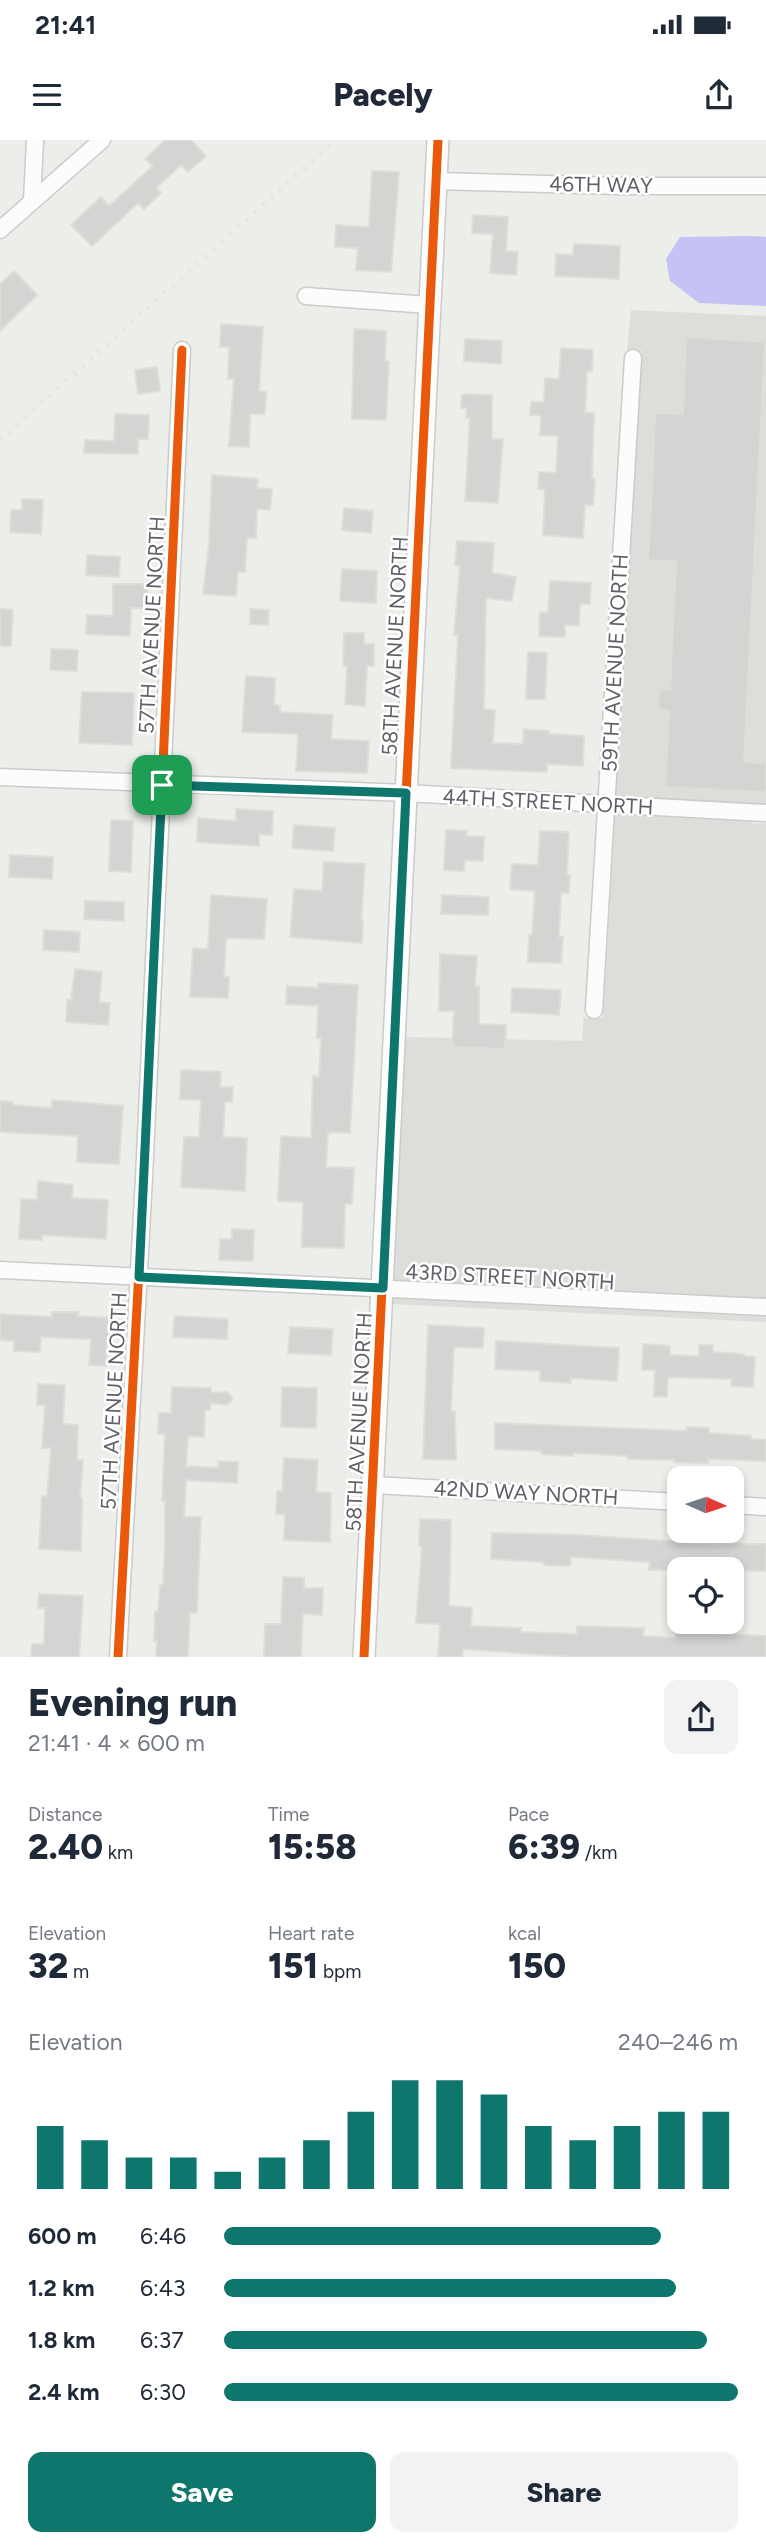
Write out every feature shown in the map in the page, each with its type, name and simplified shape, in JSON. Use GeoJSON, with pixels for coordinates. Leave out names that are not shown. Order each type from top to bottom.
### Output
{"type":"FeatureCollection","features":[{"type":"Feature","properties":{"kind":"street"},"geometry":{"type":"LineString","coordinates":[[32,201],[34,140]]}},
{"type":"Feature","properties":{"kind":"street"},"geometry":{"type":"LineString","coordinates":[[0,230],[102,140]]}},
{"type":"Feature","properties":{"kind":"street","name":"58TH AVENUE NORTH"},"geometry":{"type":"LineString","coordinates":[[365,1657],[438,140]]}},
{"type":"Feature","properties":{"kind":"street","name":"46TH WAY"},"geometry":{"type":"LineString","coordinates":[[435,181],[621,186],[766,186]]}},
{"type":"Feature","properties":{"kind":"street"},"geometry":{"type":"LineString","coordinates":[[306,296],[429,304]]}},
{"type":"Feature","properties":{"kind":"street","name":"57TH AVENUE NORTH"},"geometry":{"type":"LineString","coordinates":[[118,1657],[139,1277],[182,350]]}},
{"type":"Feature","properties":{"kind":"street","name":"59TH AVENUE NORTH"},"geometry":{"type":"LineString","coordinates":[[594,1010],[633,358]]}},
{"type":"Feature","properties":{"kind":"street","name":"44TH STREET NORTH"},"geometry":{"type":"LineString","coordinates":[[0,777],[406,793],[763,813]]}},
{"type":"Feature","properties":{"kind":"street","name":"43RD STREET NORTH"},"geometry":{"type":"LineString","coordinates":[[0,1270],[766,1307]]}},
{"type":"Feature","properties":{"kind":"street","name":"42ND WAY NORTH"},"geometry":{"type":"LineString","coordinates":[[374,1485],[667,1501]]}},
{"type":"Feature","properties":{"kind":"street"},"geometry":{"type":"LineString","coordinates":[[744,1506],[766,1507]]}},
{"type":"Feature","properties":{"kind":"shaded area"},"geometry":{"type":"Polygon","coordinates":[[[631,310],[766,316],[766,804],[616,797],[642,351],[627,350],[631,310]]]}},
{"type":"Feature","properties":{"kind":"shaded area"},"geometry":{"type":"Polygon","coordinates":[[[615,814],[766,823],[766,1299],[393,1280],[405,1037],[582,1041],[588,944],[584,1018],[603,1018],[615,814]]]}},
{"type":"Feature","properties":{"kind":"shaded area"},"geometry":{"type":"Polygon","coordinates":[[[393,1297],[766,1316],[766,1322],[392,1304],[393,1297]]]}},
{"type":"Feature","properties":{"kind":"water"},"geometry":{"type":"Polygon","coordinates":[[[680,237],[766,237],[766,306],[699,303],[670,281],[666,259],[680,237]]]}},
{"type":"Feature","properties":{"kind":"building"},"geometry":{"type":"Polygon","coordinates":[[[165,140],[191,140],[206,156],[188,172],[181,165],[156,188],[161,193],[144,209],[138,203],[92,246],[71,225],[101,197],[109,206],[153,166],[145,159],[165,140]]]}},
{"type":"Feature","properties":{"kind":"building"},"geometry":{"type":"Polygon","coordinates":[[[372,171],[399,172],[391,272],[356,270],[358,248],[335,247],[336,225],[369,227],[372,171]]]}},
{"type":"Feature","properties":{"kind":"building"},"geometry":{"type":"Polygon","coordinates":[[[473,215],[508,217],[506,251],[518,252],[516,275],[490,273],[493,234],[472,233],[473,215]]]}},
{"type":"Feature","properties":{"kind":"building"},"geometry":{"type":"Polygon","coordinates":[[[574,244],[620,246],[619,279],[555,276],[556,254],[573,255],[574,244]]]}},
{"type":"Feature","properties":{"kind":"building"},"geometry":{"type":"Polygon","coordinates":[[[14,271],[37,295],[0,331],[0,284],[14,271]]]}},
{"type":"Feature","properties":{"kind":"building"},"geometry":{"type":"Polygon","coordinates":[[[221,324],[263,327],[259,391],[266,392],[265,414],[250,414],[249,447],[229,446],[234,379],[228,379],[229,347],[220,347],[221,324]]]}},
{"type":"Feature","properties":{"kind":"building"},"geometry":{"type":"Polygon","coordinates":[[[354,329],[386,331],[385,361],[389,362],[386,420],[352,419],[354,329]]]}},
{"type":"Feature","properties":{"kind":"building"},"geometry":{"type":"Polygon","coordinates":[[[686,337],[765,342],[744,762],[766,763],[766,792],[665,787],[669,711],[658,709],[659,690],[670,690],[676,562],[648,560],[655,413],[683,414],[686,337]]]}},
{"type":"Feature","properties":{"kind":"building"},"geometry":{"type":"Polygon","coordinates":[[[465,339],[502,341],[501,364],[464,361],[465,339]]]}},
{"type":"Feature","properties":{"kind":"building"},"geometry":{"type":"Polygon","coordinates":[[[561,348],[593,350],[592,372],[587,371],[585,413],[594,413],[592,478],[595,479],[593,505],[585,505],[583,538],[543,535],[545,490],[538,489],[539,472],[556,473],[558,436],[540,435],[541,415],[530,415],[531,402],[544,402],[545,378],[559,379],[561,348]]]}},
{"type":"Feature","properties":{"kind":"building"},"geometry":{"type":"Polygon","coordinates":[[[157,367],[160,391],[138,394],[135,370],[157,367]]]}},
{"type":"Feature","properties":{"kind":"building"},"geometry":{"type":"Polygon","coordinates":[[[462,395],[492,395],[492,439],[503,439],[498,503],[465,501],[470,418],[466,418],[467,408],[461,408],[462,395]]]}},
{"type":"Feature","properties":{"kind":"building"},"geometry":{"type":"Polygon","coordinates":[[[115,414],[149,415],[148,439],[138,439],[138,454],[84,453],[85,440],[114,441],[115,414]]]}},
{"type":"Feature","properties":{"kind":"building"},"geometry":{"type":"Polygon","coordinates":[[[212,475],[258,479],[257,488],[272,489],[270,510],[257,509],[256,538],[247,538],[245,572],[238,572],[236,596],[203,594],[209,544],[212,475]]]}},
{"type":"Feature","properties":{"kind":"building"},"geometry":{"type":"Polygon","coordinates":[[[22,499],[43,500],[41,534],[10,532],[11,510],[22,510],[22,499]]]}},
{"type":"Feature","properties":{"kind":"building"},"geometry":{"type":"Polygon","coordinates":[[[344,508],[373,511],[371,533],[342,530],[344,508]]]}},
{"type":"Feature","properties":{"kind":"building"},"geometry":{"type":"Polygon","coordinates":[[[457,541],[494,543],[492,573],[516,577],[512,601],[486,598],[484,709],[495,710],[493,743],[523,744],[524,729],[584,736],[583,766],[547,764],[547,772],[451,768],[458,635],[454,635],[460,566],[455,565],[457,541]]]}},
{"type":"Feature","properties":{"kind":"building"},"geometry":{"type":"Polygon","coordinates":[[[87,555],[120,557],[119,577],[86,575],[87,555]]]}},
{"type":"Feature","properties":{"kind":"building"},"geometry":{"type":"Polygon","coordinates":[[[342,569],[377,571],[376,603],[340,601],[342,569]]]}},
{"type":"Feature","properties":{"kind":"building"},"geometry":{"type":"Polygon","coordinates":[[[550,581],[591,583],[590,604],[580,604],[579,626],[565,625],[565,637],[539,636],[540,612],[548,613],[550,581]]]}},
{"type":"Feature","properties":{"kind":"building"},"geometry":{"type":"Polygon","coordinates":[[[113,584],[148,584],[147,608],[131,608],[130,636],[86,634],[87,615],[113,616],[113,584]]]}},
{"type":"Feature","properties":{"kind":"building"},"geometry":{"type":"Polygon","coordinates":[[[0,609],[13,610],[11,646],[0,646],[0,609]]]}},
{"type":"Feature","properties":{"kind":"building"},"geometry":{"type":"Polygon","coordinates":[[[250,609],[269,610],[268,625],[250,624],[250,609]]]}},
{"type":"Feature","properties":{"kind":"building"},"geometry":{"type":"Polygon","coordinates":[[[344,633],[364,633],[364,644],[374,644],[374,666],[367,666],[365,706],[345,704],[347,666],[343,666],[344,633]]]}},
{"type":"Feature","properties":{"kind":"building"},"geometry":{"type":"Polygon","coordinates":[[[51,649],[78,650],[77,671],[50,670],[51,649]]]}},
{"type":"Feature","properties":{"kind":"building"},"geometry":{"type":"Polygon","coordinates":[[[528,652],[547,653],[545,699],[526,699],[528,652]]]}},
{"type":"Feature","properties":{"kind":"building"},"geometry":{"type":"Polygon","coordinates":[[[246,676],[275,678],[274,705],[280,706],[280,712],[333,715],[331,739],[369,741],[367,773],[296,771],[298,734],[242,732],[246,676]]]}},
{"type":"Feature","properties":{"kind":"building"},"geometry":{"type":"Polygon","coordinates":[[[82,692],[134,693],[132,745],[79,743],[82,692]]]}},
{"type":"Feature","properties":{"kind":"building"},"geometry":{"type":"Polygon","coordinates":[[[236,809],[273,811],[272,835],[259,834],[259,846],[197,842],[198,818],[236,821],[236,809]]]}},
{"type":"Feature","properties":{"kind":"building"},"geometry":{"type":"Polygon","coordinates":[[[111,820],[133,821],[131,872],[109,871],[111,820]]]}},
{"type":"Feature","properties":{"kind":"building"},"geometry":{"type":"Polygon","coordinates":[[[294,825],[335,828],[333,851],[292,848],[294,825]]]}},
{"type":"Feature","properties":{"kind":"building"},"geometry":{"type":"Polygon","coordinates":[[[446,830],[467,831],[466,836],[484,837],[483,861],[465,860],[464,871],[444,870],[446,830]]]}},
{"type":"Feature","properties":{"kind":"building"},"geometry":{"type":"Polygon","coordinates":[[[540,831],[569,832],[569,893],[561,893],[561,963],[528,962],[535,891],[510,889],[512,864],[538,865],[540,831]]]}},
{"type":"Feature","properties":{"kind":"building"},"geometry":{"type":"Polygon","coordinates":[[[10,855],[53,857],[52,879],[9,877],[10,855]]]}},
{"type":"Feature","properties":{"kind":"building"},"geometry":{"type":"Polygon","coordinates":[[[324,862],[365,864],[362,943],[290,937],[294,889],[322,891],[324,862]]]}},
{"type":"Feature","properties":{"kind":"building"},"geometry":{"type":"Polygon","coordinates":[[[211,895],[267,899],[264,939],[226,938],[224,977],[229,977],[228,998],[190,997],[193,948],[208,949],[211,895]]]}},
{"type":"Feature","properties":{"kind":"building"},"geometry":{"type":"Polygon","coordinates":[[[442,895],[489,897],[488,915],[441,914],[442,895]]]}},
{"type":"Feature","properties":{"kind":"building"},"geometry":{"type":"Polygon","coordinates":[[[85,901],[124,902],[124,921],[84,919],[85,901]]]}},
{"type":"Feature","properties":{"kind":"building"},"geometry":{"type":"Polygon","coordinates":[[[44,930],[80,932],[79,952],[43,950],[44,930]]]}},
{"type":"Feature","properties":{"kind":"building"},"geometry":{"type":"Polygon","coordinates":[[[440,954],[477,956],[475,986],[479,986],[479,1024],[506,1025],[505,1049],[452,1047],[454,1011],[439,1011],[440,954]]]}},
{"type":"Feature","properties":{"kind":"building"},"geometry":{"type":"Polygon","coordinates":[[[75,969],[102,972],[99,1002],[110,1003],[108,1025],[66,1022],[67,1000],[71,1000],[75,969]]]}},
{"type":"Feature","properties":{"kind":"building"},"geometry":{"type":"Polygon","coordinates":[[[318,983],[358,985],[350,1133],[328,1132],[326,1167],[354,1168],[352,1204],[345,1204],[344,1248],[302,1247],[303,1202],[278,1201],[281,1136],[311,1138],[313,1076],[319,1077],[321,1038],[317,1038],[318,1006],[286,1004],[287,986],[318,988],[318,983]]]}},
{"type":"Feature","properties":{"kind":"building"},"geometry":{"type":"Polygon","coordinates":[[[512,988],[561,990],[559,1015],[511,1012],[512,988]]]}},
{"type":"Feature","properties":{"kind":"building"},"geometry":{"type":"Polygon","coordinates":[[[181,1070],[221,1072],[220,1087],[233,1087],[232,1102],[225,1102],[223,1137],[247,1138],[245,1191],[181,1187],[184,1137],[199,1137],[201,1100],[180,1099],[181,1070]]]}},
{"type":"Feature","properties":{"kind":"building"},"geometry":{"type":"Polygon","coordinates":[[[52,1100],[123,1106],[119,1164],[77,1162],[78,1136],[0,1132],[0,1101],[13,1102],[13,1105],[52,1108],[52,1100]]]}},
{"type":"Feature","properties":{"kind":"building"},"geometry":{"type":"Polygon","coordinates":[[[38,1181],[73,1185],[72,1198],[108,1200],[106,1239],[42,1235],[42,1240],[19,1239],[21,1199],[37,1200],[38,1181]]]}},
{"type":"Feature","properties":{"kind":"building"},"geometry":{"type":"Polygon","coordinates":[[[232,1229],[254,1230],[253,1261],[219,1260],[220,1239],[232,1239],[232,1229]]]}},
{"type":"Feature","properties":{"kind":"building"},"geometry":{"type":"Polygon","coordinates":[[[52,1312],[78,1312],[78,1316],[109,1318],[106,1366],[89,1365],[91,1339],[41,1337],[40,1352],[14,1351],[14,1341],[0,1340],[0,1314],[52,1317],[52,1312]]]}},
{"type":"Feature","properties":{"kind":"building"},"geometry":{"type":"Polygon","coordinates":[[[175,1316],[228,1319],[227,1339],[173,1337],[175,1316]]]}},
{"type":"Feature","properties":{"kind":"building"},"geometry":{"type":"Polygon","coordinates":[[[428,1325],[484,1328],[483,1348],[454,1347],[451,1411],[455,1412],[456,1460],[423,1459],[428,1325]]]}},
{"type":"Feature","properties":{"kind":"building"},"geometry":{"type":"Polygon","coordinates":[[[290,1327],[333,1329],[331,1355],[288,1353],[290,1327]]]}},
{"type":"Feature","properties":{"kind":"building"},"geometry":{"type":"Polygon","coordinates":[[[496,1341],[619,1348],[617,1381],[571,1378],[571,1383],[540,1381],[540,1371],[495,1369],[496,1341]]]}},
{"type":"Feature","properties":{"kind":"building"},"geometry":{"type":"Polygon","coordinates":[[[643,1344],[670,1346],[670,1355],[699,1356],[699,1345],[713,1345],[713,1352],[755,1357],[753,1387],[731,1386],[732,1379],[668,1377],[667,1397],[654,1396],[655,1370],[642,1370],[643,1344]]]}},
{"type":"Feature","properties":{"kind":"building"},"geometry":{"type":"Polygon","coordinates":[[[38,1384],[65,1385],[63,1424],[78,1425],[77,1460],[83,1460],[80,1498],[81,1551],[39,1549],[42,1496],[47,1497],[51,1448],[42,1448],[45,1405],[37,1405],[38,1384]]]}},
{"type":"Feature","properties":{"kind":"building"},"geometry":{"type":"Polygon","coordinates":[[[172,1387],[211,1388],[211,1393],[228,1392],[233,1399],[227,1405],[211,1403],[210,1410],[205,1410],[204,1437],[188,1436],[186,1466],[218,1468],[218,1461],[238,1462],[237,1483],[186,1480],[184,1517],[201,1517],[197,1613],[190,1613],[188,1657],[156,1657],[155,1611],[158,1612],[160,1585],[163,1585],[165,1545],[165,1501],[162,1501],[165,1434],[158,1434],[159,1413],[171,1413],[172,1387]]]}},
{"type":"Feature","properties":{"kind":"building"},"geometry":{"type":"Polygon","coordinates":[[[282,1387],[317,1388],[316,1428],[281,1427],[282,1387]]]}},
{"type":"Feature","properties":{"kind":"building"},"geometry":{"type":"Polygon","coordinates":[[[495,1423],[687,1431],[687,1427],[709,1428],[709,1433],[751,1436],[751,1439],[766,1440],[766,1461],[708,1459],[708,1463],[674,1462],[628,1459],[628,1456],[573,1453],[573,1456],[541,1454],[542,1451],[495,1449],[495,1423]]]}},
{"type":"Feature","properties":{"kind":"building"},"geometry":{"type":"Polygon","coordinates":[[[284,1458],[318,1460],[316,1492],[331,1493],[330,1542],[284,1540],[285,1515],[276,1514],[277,1491],[282,1491],[284,1458]]]}},
{"type":"Feature","properties":{"kind":"building"},"geometry":{"type":"Polygon","coordinates":[[[420,1519],[451,1520],[449,1606],[472,1608],[471,1626],[521,1628],[521,1632],[577,1634],[577,1626],[644,1628],[643,1636],[675,1638],[676,1634],[766,1636],[766,1657],[576,1657],[463,1649],[462,1657],[438,1657],[440,1624],[416,1623],[422,1546],[419,1546],[420,1519]]]}},
{"type":"Feature","properties":{"kind":"building"},"geometry":{"type":"Polygon","coordinates":[[[492,1533],[579,1535],[667,1541],[667,1544],[766,1544],[766,1571],[744,1570],[744,1557],[667,1557],[667,1570],[649,1570],[650,1562],[571,1557],[570,1566],[491,1559],[492,1533]]]}},
{"type":"Feature","properties":{"kind":"building"},"geometry":{"type":"Polygon","coordinates":[[[283,1577],[304,1578],[304,1588],[323,1588],[322,1615],[303,1614],[301,1657],[264,1657],[265,1624],[281,1624],[283,1577]]]}},
{"type":"Feature","properties":{"kind":"building"},"geometry":{"type":"Polygon","coordinates":[[[39,1594],[83,1596],[79,1657],[31,1657],[32,1644],[44,1644],[45,1608],[38,1608],[39,1594]]]}},
{"type":"Feature","properties":{"kind":"railway"},"geometry":{"type":"LineString","coordinates":[[0,440],[336,140]]}},
{"type":"Feature","properties":{"kind":"cycle path"},"geometry":{"type":"LineString","coordinates":[[364,1657],[438,140]]}},
{"type":"Feature","properties":{"kind":"cycle path"},"geometry":{"type":"LineString","coordinates":[[118,1657],[144,1178],[182,350]]}},
{"type":"Feature","properties":{"kind":"route"},"geometry":{"type":"LineString","coordinates":[[162,785],[406,793],[383,1288],[139,1277],[162,785]]}}]}
